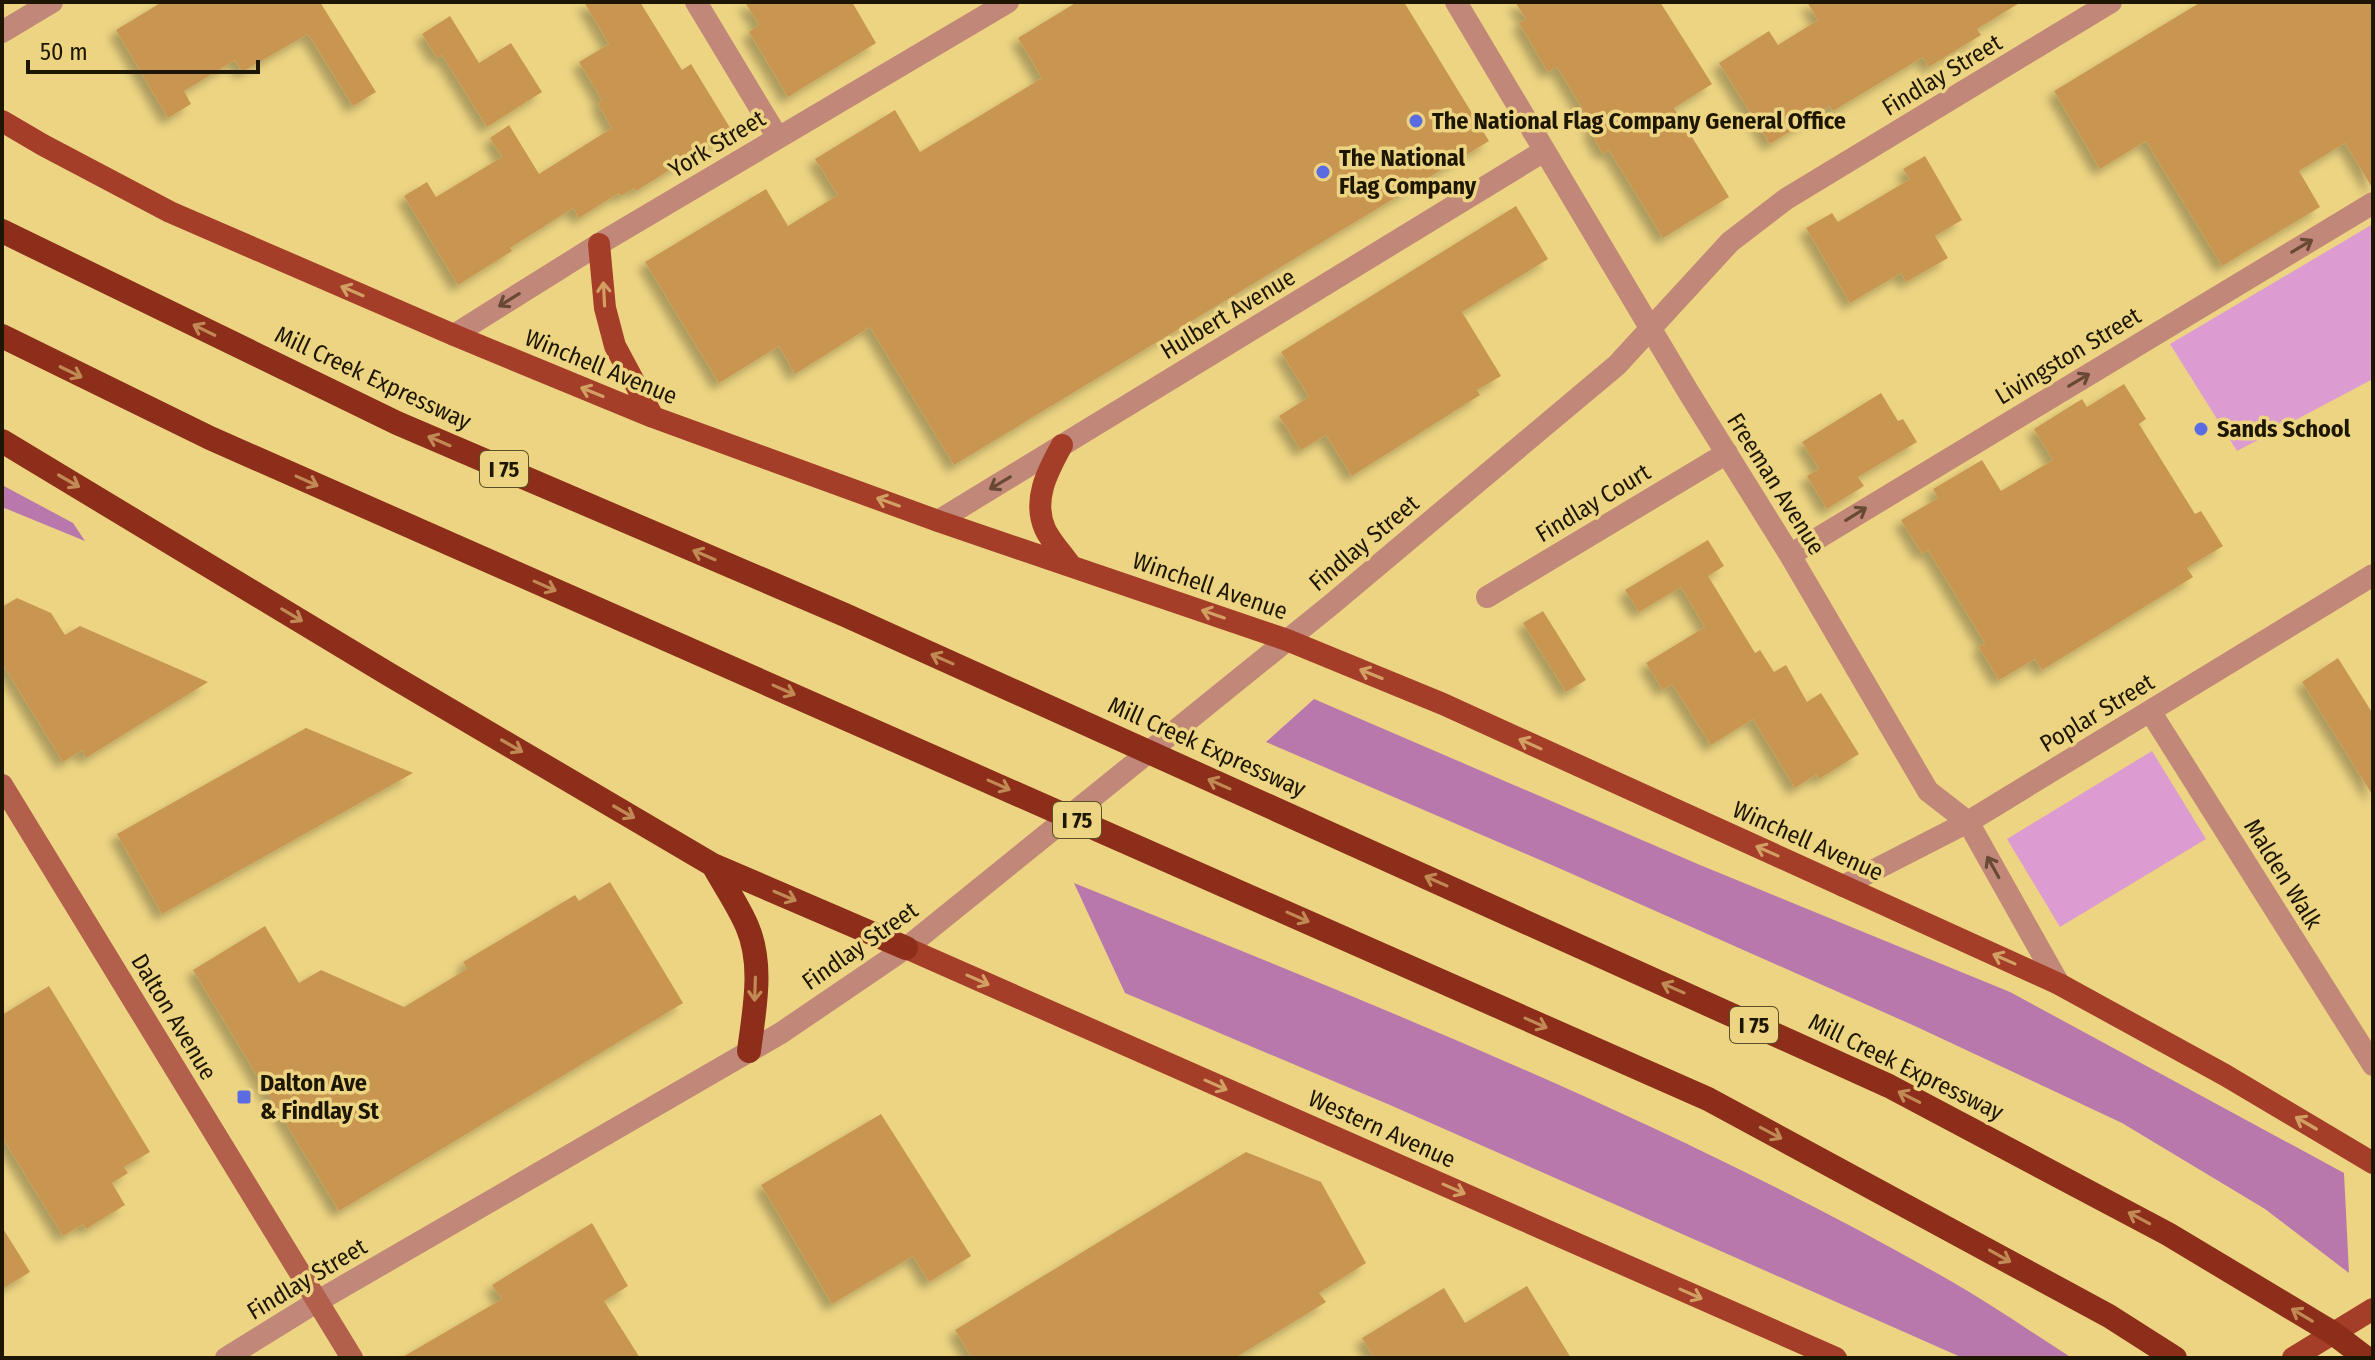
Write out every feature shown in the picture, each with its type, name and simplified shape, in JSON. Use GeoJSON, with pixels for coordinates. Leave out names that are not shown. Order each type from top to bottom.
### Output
{"type":"FeatureCollection","features":[{"type":"Feature","properties":{"kind":"highway","name":"Mill Creek Expressway"},"geometry":{"type":"LineString","coordinates":[[2,231],[397,423],[845,615],[1889,1086],[2045,1167],[2206,1257],[2333,1333],[2366,1358]]}},
{"type":"Feature","properties":{"kind":"highway","name":"I 75"},"geometry":{"type":"LineString","coordinates":[[2,336],[224,445],[1708,1099],[2109,1316],[2175,1358]]}},
{"type":"Feature","properties":{"kind":"highway"},"geometry":{"type":"LineString","coordinates":[[2,441],[713,865],[906,948]]}},
{"type":"Feature","properties":{"kind":"highway"},"geometry":{"type":"LineString","coordinates":[[713,865],[748,928],[754,954],[756,988],[749,1051]]}},
{"type":"Feature","properties":{"kind":"main road","name":"Winchell Avenue"},"geometry":{"type":"LineString","coordinates":[[2,121],[170,212],[653,417],[938,521],[1287,640],[1443,704],[2059,984],[2225,1075],[2373,1163]]}},
{"type":"Feature","properties":{"kind":"main road"},"geometry":{"type":"LineString","coordinates":[[599,244],[605,308],[615,346],[653,417]]}},
{"type":"Feature","properties":{"kind":"main road"},"geometry":{"type":"LineString","coordinates":[[1062,445],[1046,476],[1039,503],[1045,529],[1071,566]]}},
{"type":"Feature","properties":{"kind":"main road","name":"Dalton Avenue"},"geometry":{"type":"LineString","coordinates":[[2,785],[352,1358]]}},
{"type":"Feature","properties":{"kind":"main road","name":"Western Avenue"},"geometry":{"type":"LineString","coordinates":[[906,948],[1836,1358]]}},
{"type":"Feature","properties":{"kind":"main road"},"geometry":{"type":"LineString","coordinates":[[2293,1358],[2373,1309]]}},
{"type":"Feature","properties":{"kind":"street"},"geometry":{"type":"LineString","coordinates":[[2,32],[52,2]]}},
{"type":"Feature","properties":{"kind":"street"},"geometry":{"type":"LineString","coordinates":[[696,2],[778,138]]}},
{"type":"Feature","properties":{"kind":"street","name":"York Street"},"geometry":{"type":"LineString","coordinates":[[454,335],[599,244],[1008,2]]}},
{"type":"Feature","properties":{"kind":"street","name":"Freeman Avenue"},"geometry":{"type":"LineString","coordinates":[[1456,2],[1790,555],[1928,791],[1968,822],[2059,984]]}},
{"type":"Feature","properties":{"kind":"street","name":"Findlay Street"},"geometry":{"type":"LineString","coordinates":[[226,1358],[318,1301],[749,1051],[857,984],[906,948],[1287,640],[1617,365],[1730,242],[1786,199],[2111,2]]}},
{"type":"Feature","properties":{"kind":"street","name":"Hulbert Avenue"},"geometry":{"type":"LineString","coordinates":[[938,521],[1544,151]]}},
{"type":"Feature","properties":{"kind":"street","name":"Livingston Street"},"geometry":{"type":"LineString","coordinates":[[1790,555],[2373,203]]}},
{"type":"Feature","properties":{"kind":"street","name":"Findlay Court"},"geometry":{"type":"LineString","coordinates":[[1487,597],[1727,453]]}},
{"type":"Feature","properties":{"kind":"street","name":"Poplar Street"},"geometry":{"type":"LineString","coordinates":[[1843,886],[1968,822],[2373,575]]}},
{"type":"Feature","properties":{"kind":"street","name":"Malden Walk"},"geometry":{"type":"LineString","coordinates":[[2150,711],[2373,1065]]}},
{"type":"Feature","properties":{"kind":"shaded area"},"geometry":{"type":"Polygon","coordinates":[[[2373,224],[2373,379],[2237,451],[2170,344],[2373,224]]]}},
{"type":"Feature","properties":{"kind":"shaded area"},"geometry":{"type":"Polygon","coordinates":[[[2,485],[73,523],[85,541],[2,507],[2,485]]]}},
{"type":"Feature","properties":{"kind":"shaded area"},"geometry":{"type":"Polygon","coordinates":[[[1314,699],[1700,865],[2010,992],[2344,1173],[2349,1273],[2265,1209],[2122,1123],[1917,1027],[1266,742],[1314,699]]]}},
{"type":"Feature","properties":{"kind":"shaded area"},"geometry":{"type":"Polygon","coordinates":[[[2152,751],[2206,839],[2060,927],[2007,839],[2152,751]]]}},
{"type":"Feature","properties":{"kind":"shaded area"},"geometry":{"type":"Polygon","coordinates":[[[1074,883],[1407,1019],[1628,1116],[1843,1222],[1949,1280],[2072,1358],[1963,1358],[1390,1105],[1125,993],[1074,883]]]}},
{"type":"Feature","properties":{"kind":"building"},"geometry":{"type":"Polygon","coordinates":[[[162,2],[320,2],[376,92],[353,106],[308,34],[242,72],[235,60],[184,91],[191,104],[168,118],[116,30],[162,2]]]}},
{"type":"Feature","properties":{"kind":"building"},"geometry":{"type":"Polygon","coordinates":[[[584,2],[640,2],[682,70],[691,64],[732,131],[636,191],[634,188],[621,196],[619,193],[579,218],[573,208],[458,285],[404,196],[427,182],[436,197],[502,157],[490,138],[509,125],[539,174],[612,128],[598,104],[602,100],[579,62],[609,44],[584,2]]]}},
{"type":"Feature","properties":{"kind":"building"},"geometry":{"type":"Polygon","coordinates":[[[745,2],[852,2],[876,43],[788,97],[749,32],[759,25],[745,2]]]}},
{"type":"Feature","properties":{"kind":"building"},"geometry":{"type":"Polygon","coordinates":[[[1077,2],[1404,2],[1489,141],[954,465],[870,327],[795,374],[779,346],[719,383],[645,262],[766,189],[788,226],[838,195],[815,159],[895,110],[920,152],[1042,78],[1018,38],[1077,2]]]}},
{"type":"Feature","properties":{"kind":"building"},"geometry":{"type":"Polygon","coordinates":[[[1515,2],[1660,2],[1712,84],[1674,108],[1729,197],[1663,238],[1609,150],[1603,154],[1590,131],[1594,128],[1557,67],[1548,72],[1519,23],[1526,19],[1515,2]]]}},
{"type":"Feature","properties":{"kind":"building"},"geometry":{"type":"Polygon","coordinates":[[[1807,2],[2021,2],[1977,29],[1981,35],[1929,67],[1923,57],[1833,111],[1830,106],[1770,144],[1719,63],[1769,31],[1778,45],[1818,20],[1807,2]]]}},
{"type":"Feature","properties":{"kind":"building"},"geometry":{"type":"Polygon","coordinates":[[[2201,2],[2373,2],[2373,189],[2345,143],[2299,171],[2320,207],[2222,266],[2146,141],[2100,169],[2054,91],[2201,2]]]}},
{"type":"Feature","properties":{"kind":"building"},"geometry":{"type":"Polygon","coordinates":[[[450,16],[479,63],[511,43],[542,92],[487,127],[442,55],[437,58],[422,34],[450,16]]]}},
{"type":"Feature","properties":{"kind":"building"},"geometry":{"type":"Polygon","coordinates":[[[1925,156],[1962,220],[1935,236],[1948,258],[1906,282],[1901,273],[1850,303],[1806,228],[1832,213],[1838,222],[1910,179],[1903,169],[1925,156]]]}},
{"type":"Feature","properties":{"kind":"building"},"geometry":{"type":"Polygon","coordinates":[[[1516,206],[1548,259],[1462,312],[1501,376],[1477,390],[1480,395],[1352,476],[1326,435],[1301,450],[1279,416],[1309,397],[1281,352],[1516,206]]]}},
{"type":"Feature","properties":{"kind":"building"},"geometry":{"type":"Polygon","coordinates":[[[2124,384],[2146,419],[2139,424],[2195,514],[2201,511],[2223,546],[2187,568],[2193,577],[2042,670],[2035,659],[1999,680],[1979,647],[1985,643],[1928,550],[1922,554],[1901,520],[1938,498],[1933,489],[1982,460],[2001,491],[2053,460],[2034,429],[2082,399],[2087,407],[2124,384]]]}},
{"type":"Feature","properties":{"kind":"building"},"geometry":{"type":"Polygon","coordinates":[[[1881,393],[1898,421],[1903,419],[1917,442],[1858,477],[1864,486],[1827,509],[1807,476],[1819,469],[1802,442],[1881,393]]]}},
{"type":"Feature","properties":{"kind":"building"},"geometry":{"type":"Polygon","coordinates":[[[1708,540],[1724,566],[1708,576],[1755,653],[1760,650],[1774,672],[1786,665],[1807,702],[1821,693],[1859,754],[1819,779],[1817,774],[1795,788],[1753,719],[1711,745],[1672,684],[1663,690],[1646,663],[1705,627],[1681,587],[1639,612],[1625,590],[1708,540]]]}},
{"type":"Feature","properties":{"kind":"building"},"geometry":{"type":"Polygon","coordinates":[[[17,598],[51,613],[65,635],[80,626],[208,682],[86,758],[82,750],[63,762],[2,663],[2,607],[17,598]]]}},
{"type":"Feature","properties":{"kind":"building"},"geometry":{"type":"Polygon","coordinates":[[[1543,611],[1586,680],[1566,692],[1523,623],[1543,611]]]}},
{"type":"Feature","properties":{"kind":"building"},"geometry":{"type":"Polygon","coordinates":[[[2338,658],[2373,714],[2373,796],[2302,682],[2338,658]]]}},
{"type":"Feature","properties":{"kind":"building"},"geometry":{"type":"Polygon","coordinates":[[[306,728],[413,773],[162,914],[117,834],[306,728]]]}},
{"type":"Feature","properties":{"kind":"building"},"geometry":{"type":"Polygon","coordinates":[[[610,882],[683,1003],[339,1211],[193,970],[265,926],[299,983],[321,970],[404,1007],[467,969],[463,962],[575,895],[579,901],[610,882]]]}},
{"type":"Feature","properties":{"kind":"building"},"geometry":{"type":"Polygon","coordinates":[[[49,986],[150,1152],[124,1167],[128,1173],[112,1183],[125,1205],[86,1229],[83,1224],[63,1236],[2,1137],[2,1015],[49,986]]]}},
{"type":"Feature","properties":{"kind":"building"},"geometry":{"type":"Polygon","coordinates":[[[881,1114],[971,1256],[929,1282],[913,1256],[832,1304],[761,1185],[881,1114]]]}},
{"type":"Feature","properties":{"kind":"building"},"geometry":{"type":"Polygon","coordinates":[[[1246,1152],[1321,1182],[1366,1263],[1319,1293],[1326,1302],[1235,1358],[972,1358],[955,1330],[1246,1152]]]}},
{"type":"Feature","properties":{"kind":"building"},"geometry":{"type":"Polygon","coordinates":[[[592,1223],[628,1286],[604,1301],[640,1358],[401,1358],[502,1299],[492,1285],[592,1223]]]}},
{"type":"Feature","properties":{"kind":"building"},"geometry":{"type":"Polygon","coordinates":[[[2,1227],[30,1272],[2,1289],[2,1227]]]}},
{"type":"Feature","properties":{"kind":"building"},"geometry":{"type":"Polygon","coordinates":[[[1527,1286],[1571,1358],[1374,1358],[1362,1338],[1444,1288],[1465,1323],[1527,1286]]]}},
{"type":"Feature","properties":{"kind":"place","name":"The National Flag Company General Office"},"geometry":{"type":"Point","coordinates":[1416,121]}},
{"type":"Feature","properties":{"kind":"place","name":"The National Flag Company"},"geometry":{"type":"Point","coordinates":[1323,172]}},
{"type":"Feature","properties":{"kind":"place","name":"Sands School"},"geometry":{"type":"Point","coordinates":[2201,429]}},
{"type":"Feature","properties":{"kind":"place","name":"Dalton Ave & Findlay St"},"geometry":{"type":"Point","coordinates":[244,1097]}}]}
